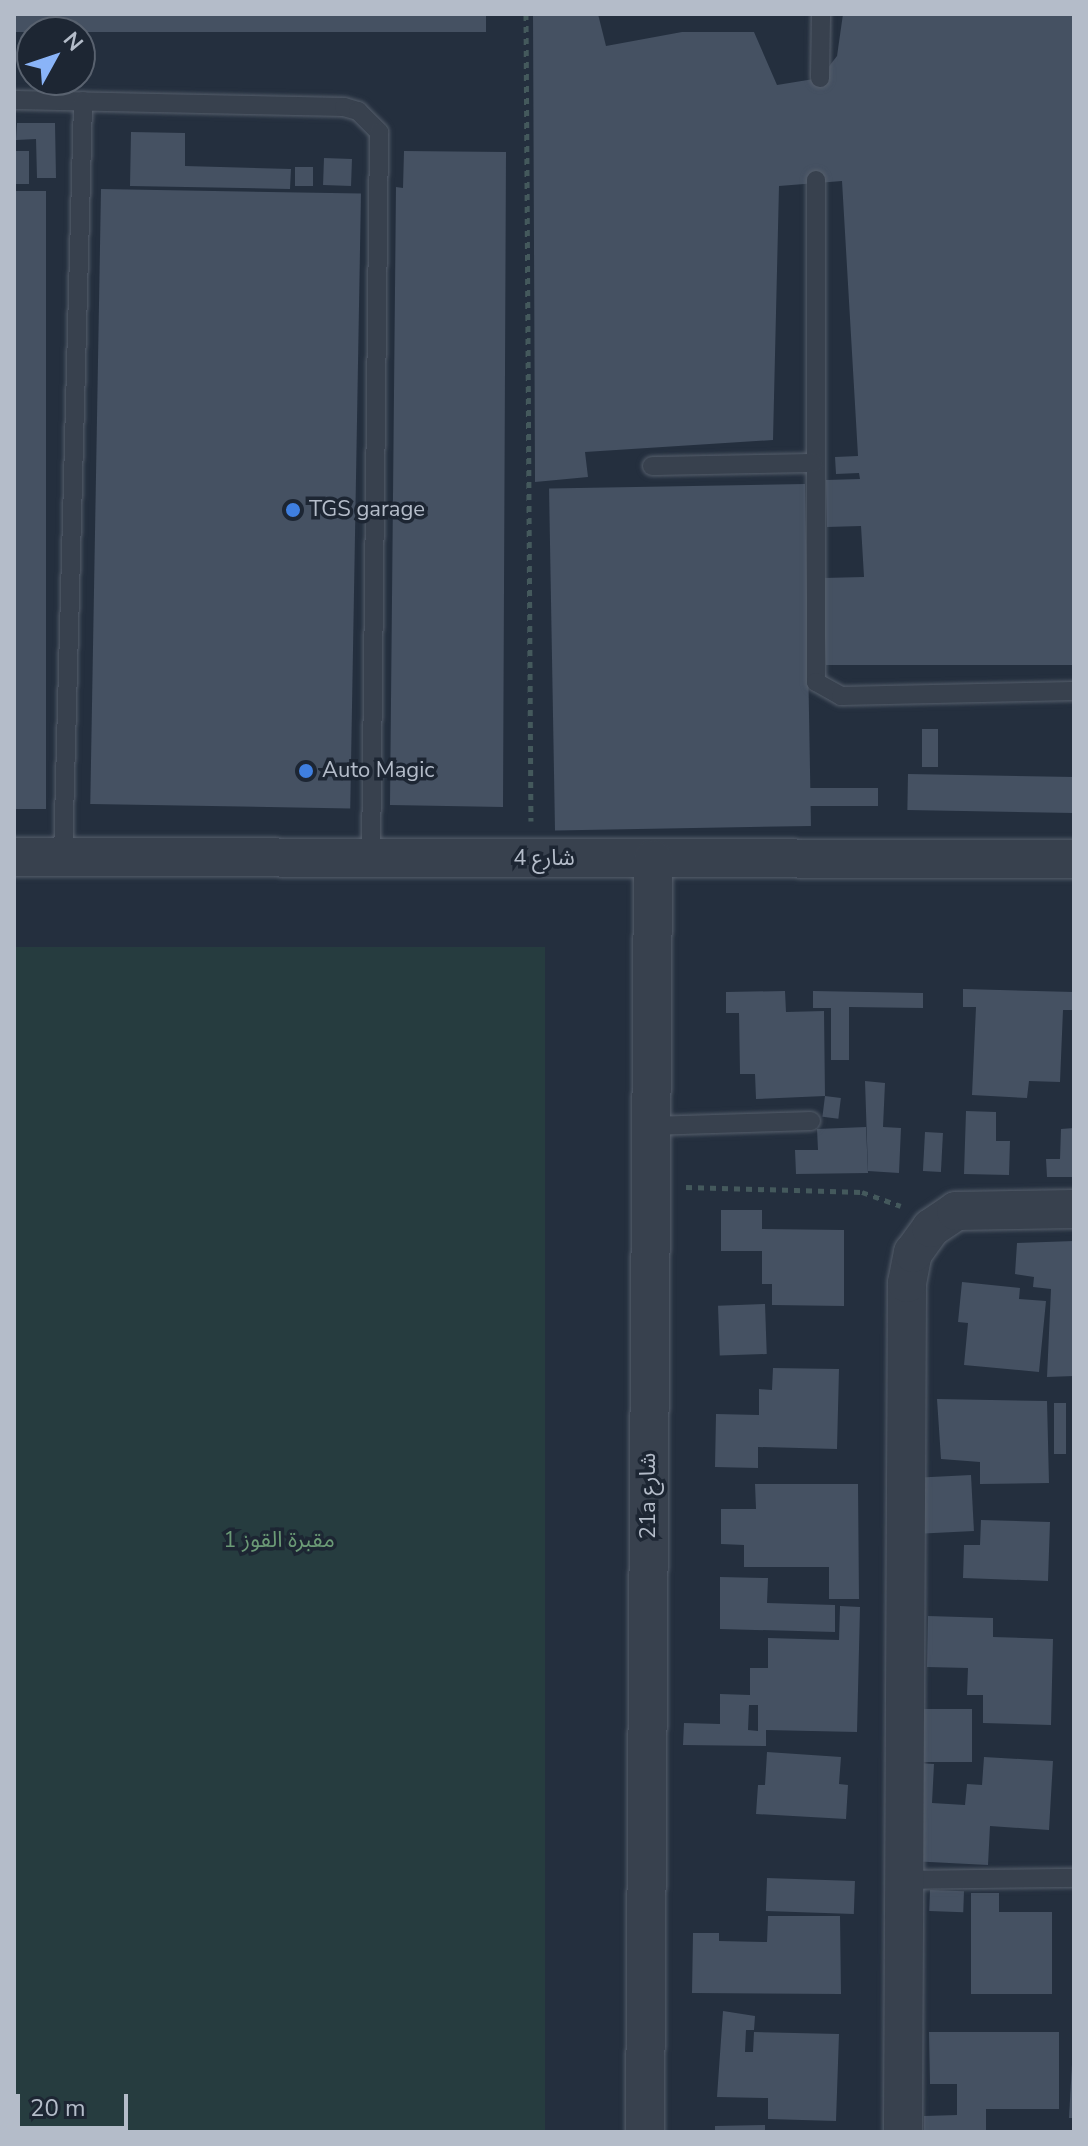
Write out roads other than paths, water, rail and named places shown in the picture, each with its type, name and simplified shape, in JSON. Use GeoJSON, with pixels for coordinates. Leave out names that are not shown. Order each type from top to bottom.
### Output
{"type":"FeatureCollection","features":[{"type":"Feature","properties":{"kind":"street","name":"شارع 4"},"geometry":{"type":"LineString","coordinates":[[14,857],[1074,859]]}},
{"type":"Feature","properties":{"kind":"street","name":"21a شارع"},"geometry":{"type":"LineString","coordinates":[[645,2132],[653,859]]}},
{"type":"Feature","properties":{"kind":"street"},"geometry":{"type":"LineString","coordinates":[[903,2132],[907,1283],[913,1253],[931,1228],[956,1211],[987,1207],[1074,1209]]}},
{"type":"Feature","properties":{"kind":"lane"},"geometry":{"type":"LineString","coordinates":[[820,78],[821,14]]}},
{"type":"Feature","properties":{"kind":"lane"},"geometry":{"type":"LineString","coordinates":[[14,100],[344,107],[358,111],[379,132],[371,858]]}},
{"type":"Feature","properties":{"kind":"lane"},"geometry":{"type":"LineString","coordinates":[[63,857],[83,101]]}},
{"type":"Feature","properties":{"kind":"lane"},"geometry":{"type":"LineString","coordinates":[[816,180],[813,672],[823,689],[841,696],[1074,691]]}},
{"type":"Feature","properties":{"kind":"lane"},"geometry":{"type":"LineString","coordinates":[[652,466],[814,463]]}},
{"type":"Feature","properties":{"kind":"lane"},"geometry":{"type":"LineString","coordinates":[[651,1126],[811,1121]]}},
{"type":"Feature","properties":{"kind":"lane"},"geometry":{"type":"LineString","coordinates":[[904,1880],[1074,1878]]}},
{"type":"Feature","properties":{"kind":"place","name":"TGS garage"},"geometry":{"type":"Point","coordinates":[293,510]}},
{"type":"Feature","properties":{"kind":"place","name":"Auto Magic"},"geometry":{"type":"Point","coordinates":[306,771]}},
{"type":"Feature","properties":{"kind":"park label","name":"مقبرة القوز 1"},"geometry":{"type":"Point","coordinates":[279,1541]}}]}
